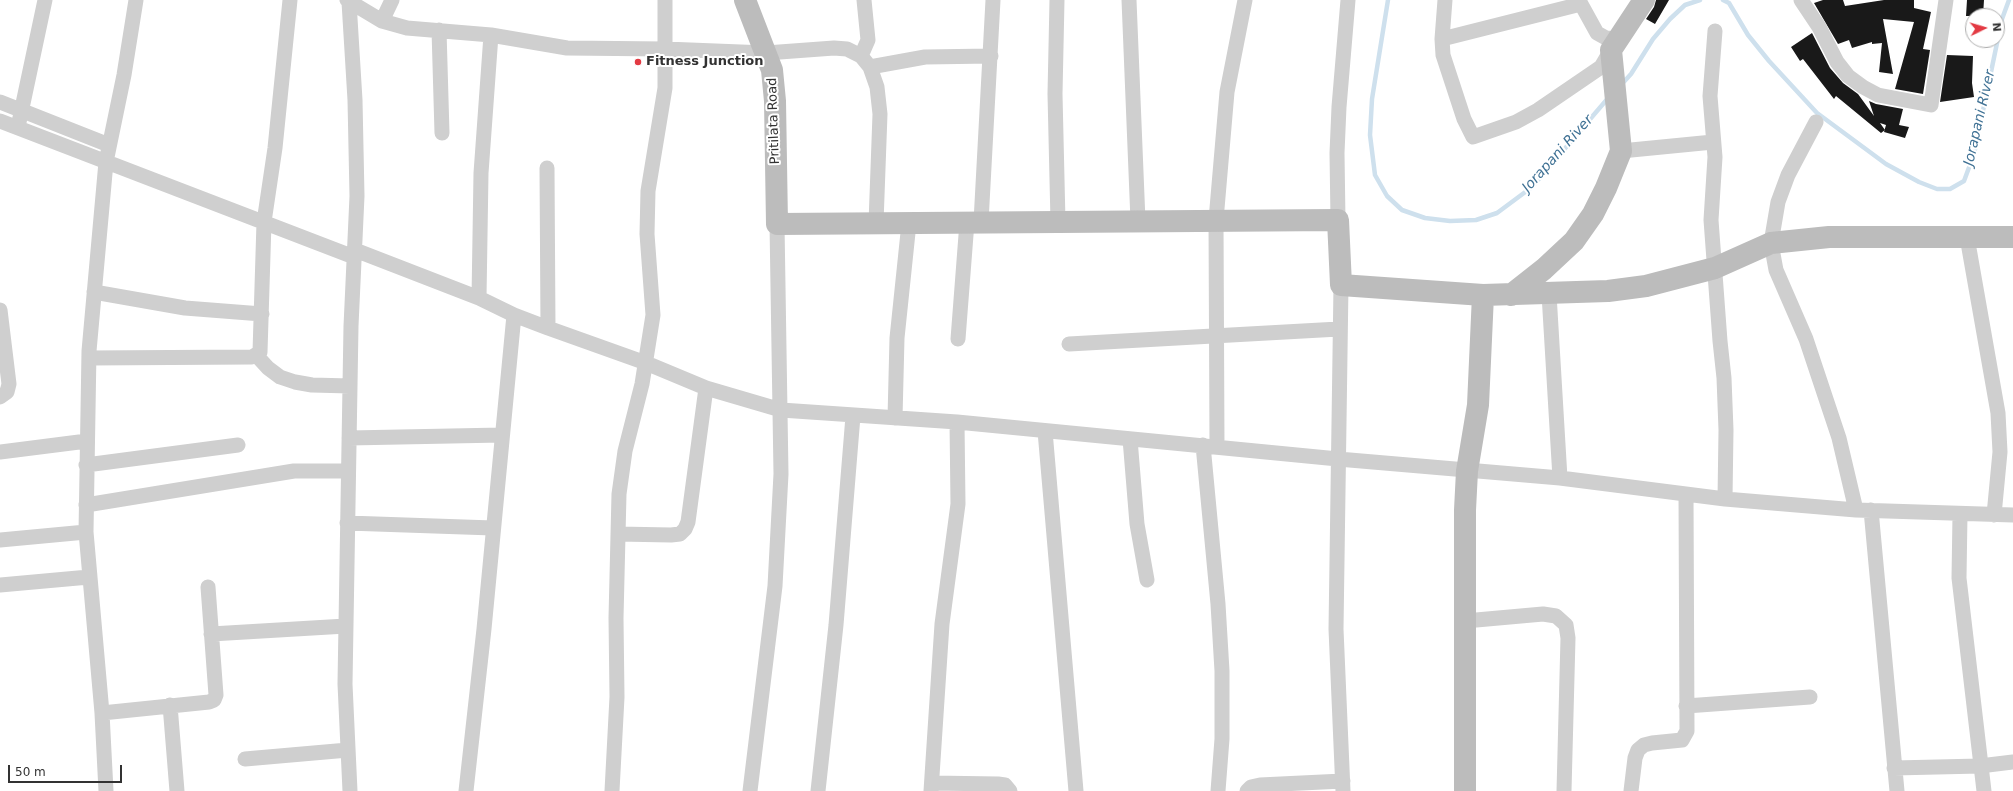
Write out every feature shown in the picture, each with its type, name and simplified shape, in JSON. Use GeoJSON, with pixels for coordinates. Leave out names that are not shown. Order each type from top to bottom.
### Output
{"type":"FeatureCollection","features":[{"type":"Feature","properties":{"kind":"street"},"geometry":{"type":"LineString","coordinates":[[18,128],[46,0]]}},
{"type":"Feature","properties":{"kind":"street"},"geometry":{"type":"LineString","coordinates":[[106,791],[102,713],[86,532],[89,358],[106,162],[124,75],[136,0]]}},
{"type":"Feature","properties":{"kind":"street"},"geometry":{"type":"LineString","coordinates":[[257,356],[261,347],[264,222],[275,148],[290,0]]}},
{"type":"Feature","properties":{"kind":"street"},"geometry":{"type":"LineString","coordinates":[[612,791],[617,697],[619,494],[625,451],[646,363],[653,315],[647,234],[648,191],[665,88],[665,0]]}},
{"type":"Feature","properties":{"kind":"street","name":"Pritilata Road"},"geometry":{"type":"LineString","coordinates":[[745,0],[772,70],[774,87],[777,224]]}},
{"type":"Feature","properties":{"kind":"street"},"geometry":{"type":"LineString","coordinates":[[864,0],[868,40],[866,61],[877,87],[880,114],[876,223]]}},
{"type":"Feature","properties":{"kind":"street"},"geometry":{"type":"LineString","coordinates":[[958,339],[974,222],[991,56],[993,0]]}},
{"type":"Feature","properties":{"kind":"street"},"geometry":{"type":"LineString","coordinates":[[1057,0],[1055,94],[1058,222]]}},
{"type":"Feature","properties":{"kind":"street"},"geometry":{"type":"LineString","coordinates":[[1129,0],[1138,221]]}},
{"type":"Feature","properties":{"kind":"street"},"geometry":{"type":"LineString","coordinates":[[1218,791],[1222,739],[1222,671],[1210,446],[1218,335],[1216,220],[1227,92],[1245,0]]}},
{"type":"Feature","properties":{"kind":"street"},"geometry":{"type":"LineString","coordinates":[[1247,791],[1251,787],[1260,785],[1343,786],[1336,629],[1340,285],[1337,153],[1339,107],[1348,0]]}},
{"type":"Feature","properties":{"kind":"street"},"geometry":{"type":"LineString","coordinates":[[1445,0],[1442,39],[1443,55],[1464,119],[1473,137],[1516,122],[1538,110],[1601,67],[1644,0]]}},
{"type":"Feature","properties":{"kind":"street"},"geometry":{"type":"LineString","coordinates":[[1801,0],[1819,27],[1837,62],[1848,76],[1863,87],[1878,95],[1931,105],[1946,0]]}},
{"type":"Feature","properties":{"kind":"street"},"geometry":{"type":"LineString","coordinates":[[350,791],[345,684],[347,523],[354,253],[358,196],[355,100],[348,1],[387,11],[407,28],[491,35],[566,48],[665,49],[766,53],[834,48],[847,49],[866,61],[925,57],[991,56]]}},
{"type":"Feature","properties":{"kind":"street"},"geometry":{"type":"LineString","coordinates":[[1442,39],[1581,4],[1596,33],[1606,38],[1614,45],[1614,71],[1621,143],[1593,214],[1574,241],[1544,269],[1511,294]]}},
{"type":"Feature","properties":{"kind":"street"},"geometry":{"type":"LineString","coordinates":[[439,30],[442,133]]}},
{"type":"Feature","properties":{"kind":"street"},"geometry":{"type":"LineString","coordinates":[[1715,31],[1711,66],[1710,96],[1714,176],[1711,220],[1724,378],[1726,430],[1725,499]]}},
{"type":"Feature","properties":{"kind":"street"},"geometry":{"type":"LineString","coordinates":[[479,298],[482,173],[491,35]]}},
{"type":"Feature","properties":{"kind":"street"},"geometry":{"type":"LineString","coordinates":[[0,102],[109,145]]}},
{"type":"Feature","properties":{"kind":"street"},"geometry":{"type":"LineString","coordinates":[[0,121],[264,222],[479,298],[514,315],[646,363],[706,388],[781,410],[957,422],[1467,471],[1560,478],[1725,499],[1856,510],[1960,515],[2013,515]]}},
{"type":"Feature","properties":{"kind":"street"},"geometry":{"type":"LineString","coordinates":[[1816,122],[1788,174],[1778,202],[1771,243],[1776,270],[1806,339],[1839,438],[1856,510]]}},
{"type":"Feature","properties":{"kind":"street"},"geometry":{"type":"LineString","coordinates":[[1621,143],[1713,142]]}},
{"type":"Feature","properties":{"kind":"street"},"geometry":{"type":"LineString","coordinates":[[547,168],[548,328]]}},
{"type":"Feature","properties":{"kind":"street"},"geometry":{"type":"LineString","coordinates":[[750,791],[775,586],[781,474],[777,224],[1338,220]]}},
{"type":"Feature","properties":{"kind":"street"},"geometry":{"type":"LineString","coordinates":[[895,418],[897,338],[910,223]]}},
{"type":"Feature","properties":{"kind":"street"},"geometry":{"type":"LineString","coordinates":[[1340,285],[1483,295],[1608,291],[1646,286],[1715,268],[1771,243],[1829,237],[1967,237],[2012,235]]}},
{"type":"Feature","properties":{"kind":"street"},"geometry":{"type":"LineString","coordinates":[[1967,237],[1998,413],[2000,452],[1994,515]]}},
{"type":"Feature","properties":{"kind":"street"},"geometry":{"type":"LineString","coordinates":[[94,292],[185,308],[262,314]]}},
{"type":"Feature","properties":{"kind":"street"},"geometry":{"type":"LineString","coordinates":[[1549,294],[1560,478]]}},
{"type":"Feature","properties":{"kind":"street"},"geometry":{"type":"LineString","coordinates":[[1465,791],[1467,471],[1478,405],[1483,295]]}},
{"type":"Feature","properties":{"kind":"street"},"geometry":{"type":"LineString","coordinates":[[0,310],[8,384],[7,392],[0,397]]}},
{"type":"Feature","properties":{"kind":"street"},"geometry":{"type":"LineString","coordinates":[[466,791],[514,315]]}},
{"type":"Feature","properties":{"kind":"street"},"geometry":{"type":"LineString","coordinates":[[1069,344],[1339,329]]}},
{"type":"Feature","properties":{"kind":"street"},"geometry":{"type":"LineString","coordinates":[[257,356],[268,368],[280,377],[295,382],[312,385],[350,386]]}},
{"type":"Feature","properties":{"kind":"street"},"geometry":{"type":"LineString","coordinates":[[89,358],[257,356]]}},
{"type":"Feature","properties":{"kind":"street"},"geometry":{"type":"LineString","coordinates":[[618,534],[671,535],[680,534],[685,529],[688,522],[706,388]]}},
{"type":"Feature","properties":{"kind":"street"},"geometry":{"type":"LineString","coordinates":[[818,791],[836,625],[853,416]]}},
{"type":"Feature","properties":{"kind":"street"},"geometry":{"type":"LineString","coordinates":[[957,422],[958,504],[942,624],[932,787],[998,784],[1004,785],[1010,791]]}},
{"type":"Feature","properties":{"kind":"street"},"geometry":{"type":"LineString","coordinates":[[1045,431],[1076,791]]}},
{"type":"Feature","properties":{"kind":"street"},"geometry":{"type":"LineString","coordinates":[[349,438],[502,435]]}},
{"type":"Feature","properties":{"kind":"street"},"geometry":{"type":"LineString","coordinates":[[1130,439],[1137,524],[1146,580]]}},
{"type":"Feature","properties":{"kind":"street"},"geometry":{"type":"LineString","coordinates":[[0,452],[87,441]]}},
{"type":"Feature","properties":{"kind":"street"},"geometry":{"type":"LineString","coordinates":[[86,465],[238,445]]}},
{"type":"Feature","properties":{"kind":"street"},"geometry":{"type":"LineString","coordinates":[[86,505],[294,471],[348,471]]}},
{"type":"Feature","properties":{"kind":"street"},"geometry":{"type":"LineString","coordinates":[[1631,791],[1635,758],[1638,750],[1644,745],[1652,743],[1682,740],[1687,731],[1686,494]]}},
{"type":"Feature","properties":{"kind":"street"},"geometry":{"type":"LineString","coordinates":[[1871,510],[1897,791]]}},
{"type":"Feature","properties":{"kind":"street"},"geometry":{"type":"LineString","coordinates":[[1960,515],[1959,578],[1984,791]]}},
{"type":"Feature","properties":{"kind":"street"},"geometry":{"type":"LineString","coordinates":[[347,523],[493,528]]}},
{"type":"Feature","properties":{"kind":"street"},"geometry":{"type":"LineString","coordinates":[[0,540],[86,532]]}},
{"type":"Feature","properties":{"kind":"street"},"geometry":{"type":"LineString","coordinates":[[0,585],[89,577]]}},
{"type":"Feature","properties":{"kind":"street"},"geometry":{"type":"LineString","coordinates":[[102,713],[209,702],[214,700],[216,695],[208,587]]}},
{"type":"Feature","properties":{"kind":"street"},"geometry":{"type":"LineString","coordinates":[[1465,621],[1543,614],[1556,616],[1566,624],[1568,638],[1564,791]]}},
{"type":"Feature","properties":{"kind":"street"},"geometry":{"type":"LineString","coordinates":[[211,634],[346,626]]}},
{"type":"Feature","properties":{"kind":"street"},"geometry":{"type":"LineString","coordinates":[[1686,706],[1810,697]]}},
{"type":"Feature","properties":{"kind":"street"},"geometry":{"type":"LineString","coordinates":[[170,706],[177,791]]}},
{"type":"Feature","properties":{"kind":"street"},"geometry":{"type":"LineString","coordinates":[[245,758],[348,750]]}},
{"type":"Feature","properties":{"kind":"street"},"geometry":{"type":"LineString","coordinates":[[1894,768],[1980,766],[2013,762]]}},
{"type":"Feature","properties":{"kind":"building"},"geometry":{"type":"Polygon","coordinates":[[[1656,0],[1669,0],[1655,24],[1646,19],[1654,7],[1656,0]]]}},
{"type":"Feature","properties":{"kind":"building"},"geometry":{"type":"Polygon","coordinates":[[[1823,0],[1843,0],[1845,6],[1884,0],[1914,0],[1914,8],[1931,12],[1923,49],[1930,50],[1923,94],[1895,89],[1914,22],[1883,19],[1893,74],[1879,72],[1882,43],[1872,44],[1872,42],[1852,48],[1849,40],[1838,44],[1814,3],[1823,0]]]}},
{"type":"Feature","properties":{"kind":"building"},"geometry":{"type":"Polygon","coordinates":[[[1967,0],[1984,0],[1984,8],[1966,8],[1967,0]]]}},
{"type":"Feature","properties":{"kind":"building"},"geometry":{"type":"Polygon","coordinates":[[[1812,33],[1830,68],[1843,83],[1858,94],[1874,116],[1869,101],[1876,104],[1903,109],[1899,125],[1909,127],[1905,138],[1884,132],[1884,130],[1881,133],[1836,96],[1834,99],[1803,59],[1800,61],[1791,47],[1812,33]],[[1880,123],[1885,130],[1886,125],[1880,123]]]}},
{"type":"Feature","properties":{"kind":"building"},"geometry":{"type":"Polygon","coordinates":[[[1947,55],[1973,56],[1972,83],[1974,97],[1940,102],[1947,55]]]}},
{"type":"Feature","properties":{"kind":"waterway","name":"Jorapani River"},"geometry":{"type":"LineString","coordinates":[[1388,0],[1372,99],[1370,135],[1375,175],[1387,196],[1402,210],[1425,218],[1450,221],[1476,220],[1497,213],[1532,187],[1609,97]]}},
{"type":"Feature","properties":{"kind":"waterway","name":"Jorapani River"},"geometry":{"type":"LineString","coordinates":[[1621,85],[1631,74],[1653,39],[1670,19],[1685,5],[1700,0]]}},
{"type":"Feature","properties":{"kind":"waterway","name":"Jorapani River"},"geometry":{"type":"LineString","coordinates":[[1723,0],[1729,3],[1748,35],[1769,61],[1817,113],[1886,164],[1919,182],[1937,189],[1950,189],[1964,181],[1974,154],[2002,19],[2009,0]]}},
{"type":"Feature","properties":{"kind":"place","name":"Fitness Junction"},"geometry":{"type":"Point","coordinates":[638,62]}}]}
